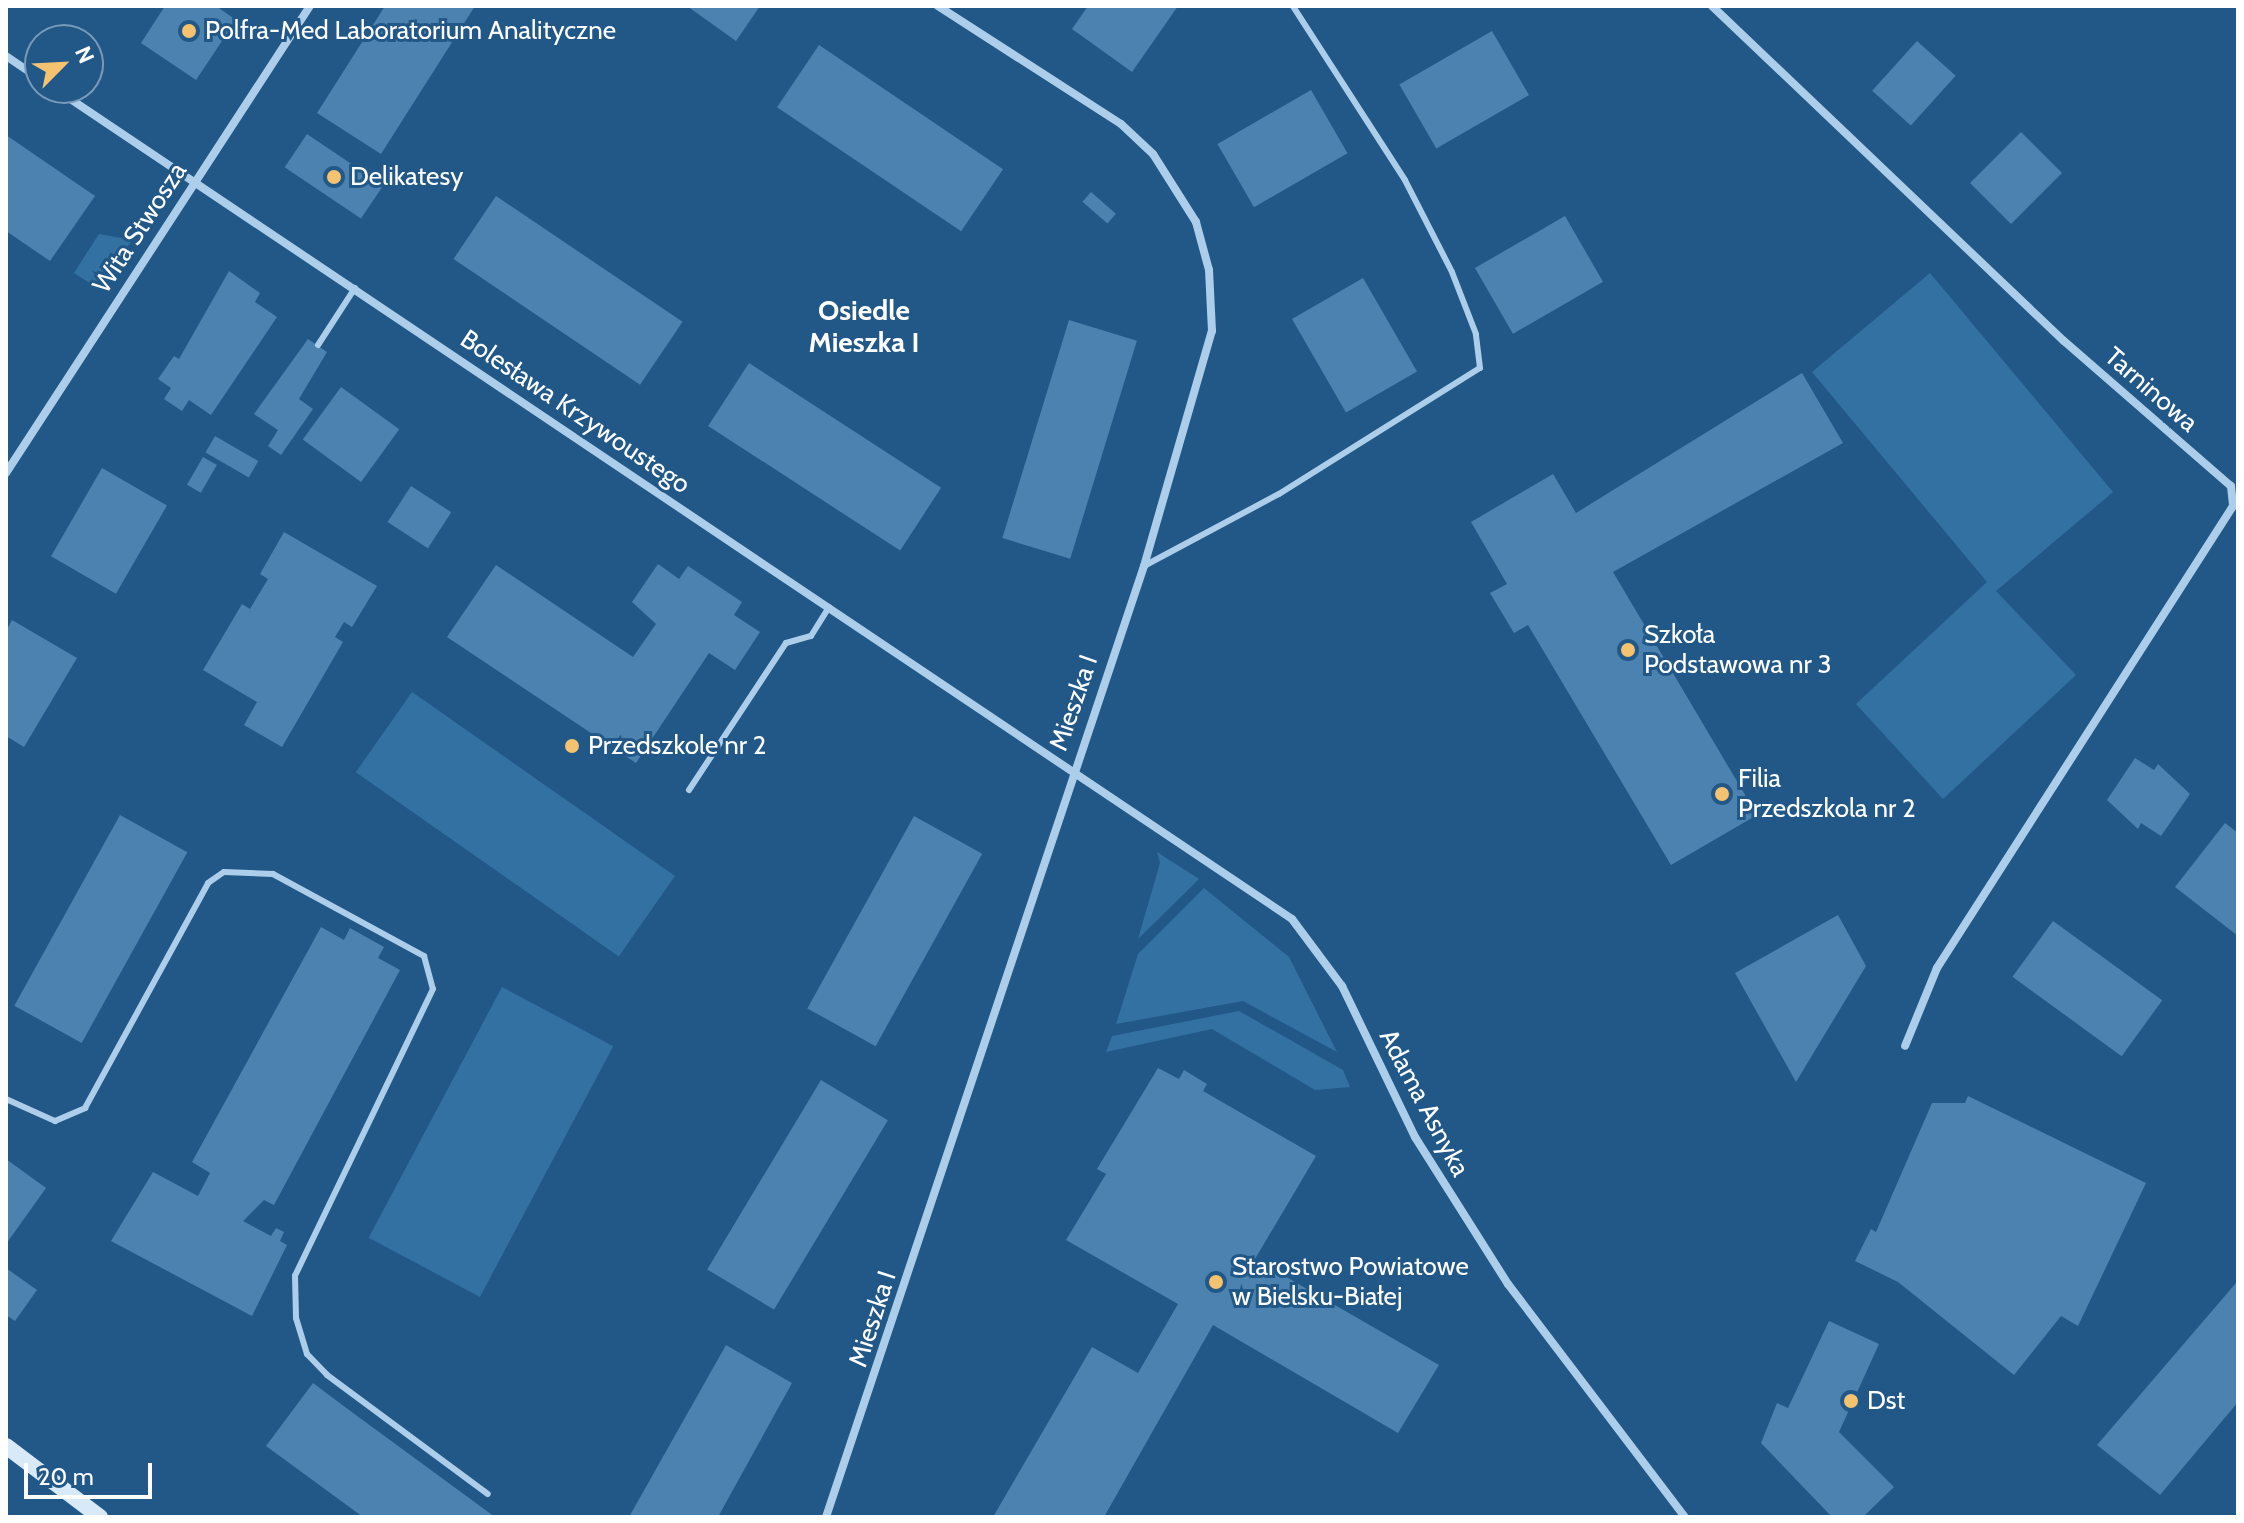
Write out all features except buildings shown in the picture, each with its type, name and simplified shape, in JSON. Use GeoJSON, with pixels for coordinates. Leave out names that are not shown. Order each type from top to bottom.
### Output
{"type":"FeatureCollection","features":[{"type":"Feature","properties":{"kind":"street","name":"Wita Stwosza"},"geometry":{"type":"LineString","coordinates":[[6,473],[310,6]]}},
{"type":"Feature","properties":{"kind":"street","name":"Mieszka I"},"geometry":{"type":"LineString","coordinates":[[826,1517],[1072,770],[1144,566],[1212,331],[1209,270],[1196,222],[1153,154],[1121,124],[938,6]]}},
{"type":"Feature","properties":{"kind":"street","name":"Tarninowa"},"geometry":{"type":"LineString","coordinates":[[1712,6],[2064,341],[2231,486],[2233,506],[1937,968],[1905,1046]]}},
{"type":"Feature","properties":{"kind":"street"},"geometry":{"type":"LineString","coordinates":[[6,56],[24,68]]}},
{"type":"Feature","properties":{"kind":"street","name":"Bolesława Krzywoustego"},"geometry":{"type":"LineString","coordinates":[[78,104],[1072,770]]}},
{"type":"Feature","properties":{"kind":"street","name":"Adama Asnyka"},"geometry":{"type":"LineString","coordinates":[[1072,770],[1263,895],[1320,951],[1443,1183],[1551,1345],[1685,1517]]}},
{"type":"Feature","properties":{"kind":"street"},"geometry":{"type":"LineString","coordinates":[[6,1446],[100,1517]]}},
{"type":"Feature","properties":{"kind":"lane"},"geometry":{"type":"LineString","coordinates":[[1144,566],[1279,494],[1480,368],[1452,272],[1405,180],[1293,6]]}},
{"type":"Feature","properties":{"kind":"lane"},"geometry":{"type":"LineString","coordinates":[[318,345],[355,288]]}},
{"type":"Feature","properties":{"kind":"lane"},"geometry":{"type":"LineString","coordinates":[[689,790],[786,643],[811,636],[829,607]]}},
{"type":"Feature","properties":{"kind":"lane"},"geometry":{"type":"LineString","coordinates":[[6,1099],[55,1121],[85,1108],[208,883],[224,872],[273,874],[424,956],[433,989],[295,1276],[296,1318],[307,1354],[327,1375],[488,1494]]}},
{"type":"Feature","properties":{"kind":"shaded area"},"geometry":{"type":"Polygon","coordinates":[[[99,234],[132,240],[99,289],[74,273],[99,234]]]}},
{"type":"Feature","properties":{"kind":"shaded area"},"geometry":{"type":"Polygon","coordinates":[[[1930,273],[2113,492],[1996,591],[2076,675],[1943,799],[1856,704],[1987,582],[1812,372],[1930,273]]]}},
{"type":"Feature","properties":{"kind":"shaded area"},"geometry":{"type":"Polygon","coordinates":[[[412,692],[675,876],[619,956],[356,772],[412,692]]]}},
{"type":"Feature","properties":{"kind":"shaded area"},"geometry":{"type":"Polygon","coordinates":[[[1157,852],[1199,879],[1138,939],[1160,863],[1157,852]]]}},
{"type":"Feature","properties":{"kind":"shaded area"},"geometry":{"type":"Polygon","coordinates":[[[1204,888],[1289,957],[1337,1052],[1243,1001],[1116,1024],[1138,954],[1204,888]]]}},
{"type":"Feature","properties":{"kind":"shaded area"},"geometry":{"type":"Polygon","coordinates":[[[502,987],[613,1046],[480,1297],[369,1238],[502,987]]]}},
{"type":"Feature","properties":{"kind":"shaded area"},"geometry":{"type":"Polygon","coordinates":[[[1239,1011],[1343,1070],[1350,1087],[1315,1090],[1212,1029],[1106,1052],[1112,1036],[1239,1011]]]}},
{"type":"Feature","properties":{"kind":"place","name":"Polfra-Med Laboratorium Analityczne"},"geometry":{"type":"Point","coordinates":[189,31]}},
{"type":"Feature","properties":{"kind":"place","name":"Delikatesy"},"geometry":{"type":"Point","coordinates":[334,177]}},
{"type":"Feature","properties":{"kind":"place","name":"Szkoła Podstawowa nr 3"},"geometry":{"type":"Point","coordinates":[1628,650]}},
{"type":"Feature","properties":{"kind":"place","name":"Przedszkole nr 2"},"geometry":{"type":"Point","coordinates":[572,746]}},
{"type":"Feature","properties":{"kind":"place","name":"Filia Przedszkola nr 2"},"geometry":{"type":"Point","coordinates":[1722,794]}},
{"type":"Feature","properties":{"kind":"place","name":"Starostwo Powiatowe w Bielsku-Białej"},"geometry":{"type":"Point","coordinates":[1216,1282]}},
{"type":"Feature","properties":{"kind":"place","name":"Dst"},"geometry":{"type":"Point","coordinates":[1851,1401]}},
{"type":"Feature","properties":{"kind":"district","name":"Osiedle Mieszka I"},"geometry":{"type":"Point","coordinates":[864,326]}}]}
